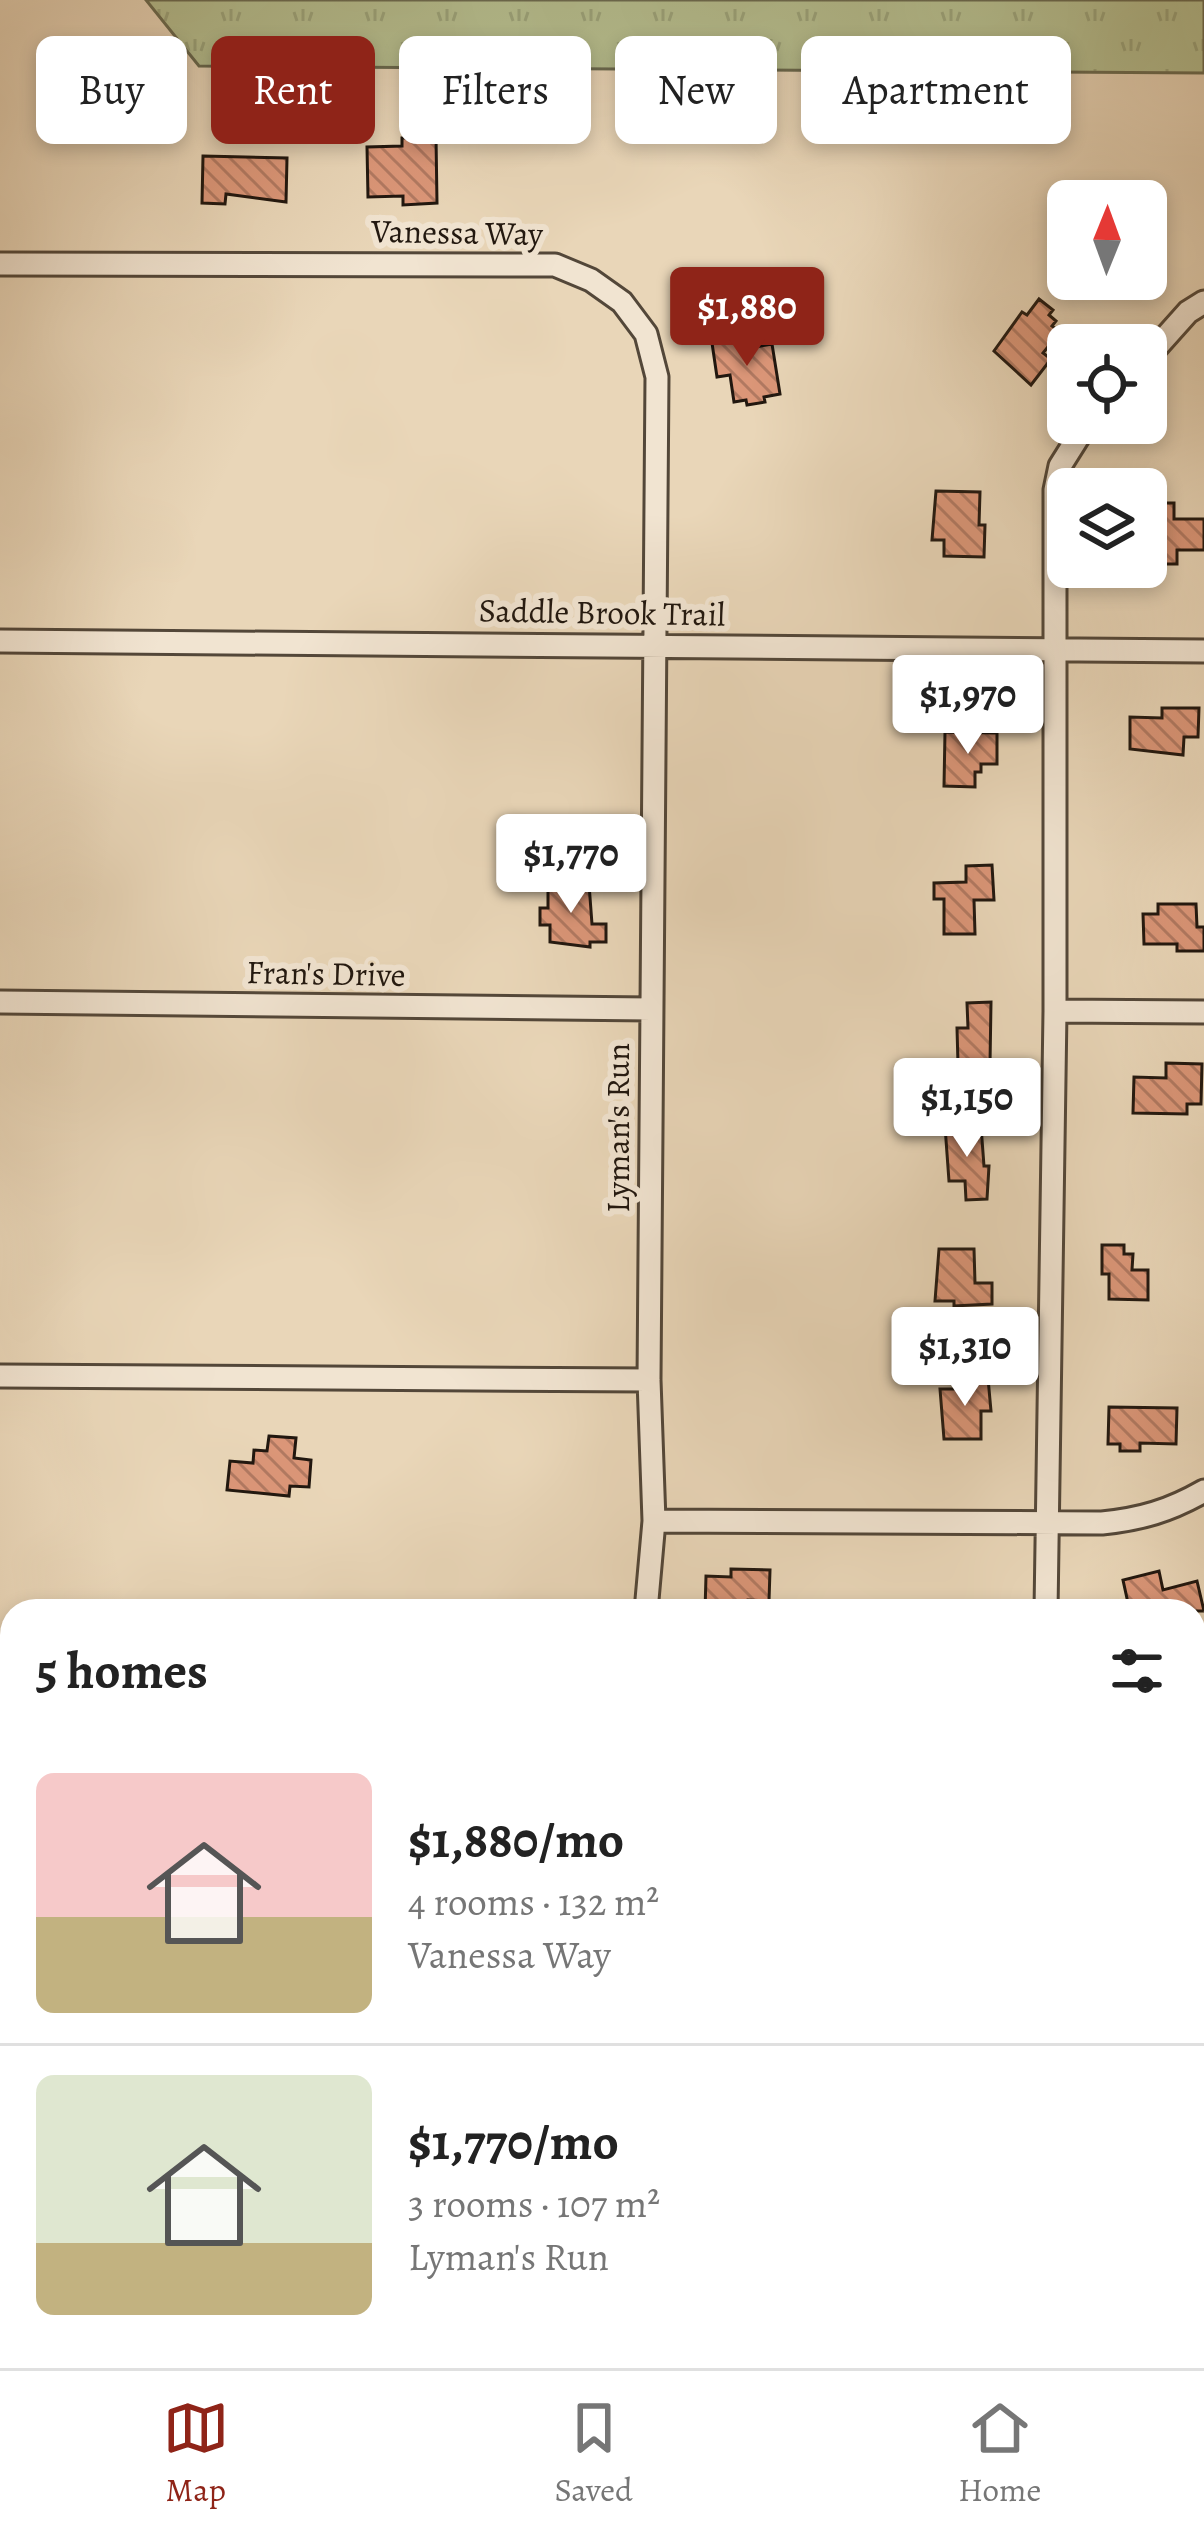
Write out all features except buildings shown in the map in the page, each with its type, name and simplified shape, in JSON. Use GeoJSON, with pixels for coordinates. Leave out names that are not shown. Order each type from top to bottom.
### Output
{"type":"FeatureCollection","features":[{"type":"Feature","properties":{"kind":"street","name":"Vanessa Way"},"geometry":{"type":"LineString","coordinates":[[0,264],[555,265],[591,280],[622,302],[646,334],[657,377],[658,645]]}},
{"type":"Feature","properties":{"kind":"street"},"geometry":{"type":"LineString","coordinates":[[1167,336],[1204,302]]}},
{"type":"Feature","properties":{"kind":"street"},"geometry":{"type":"LineString","coordinates":[[1046,1599],[1055,1011],[1055,490],[1060,466],[1074,444]]}},
{"type":"Feature","properties":{"kind":"street","name":"Saddle Brook Trail"},"geometry":{"type":"LineString","coordinates":[[0,641],[1204,651]]}},
{"type":"Feature","properties":{"kind":"street","name":"Lyman's Run"},"geometry":{"type":"LineString","coordinates":[[647,1599],[654,1521],[649,1380],[658,645]]}},
{"type":"Feature","properties":{"kind":"street","name":"Fran's Drive"},"geometry":{"type":"LineString","coordinates":[[0,1002],[651,1009]]}},
{"type":"Feature","properties":{"kind":"street"},"geometry":{"type":"LineString","coordinates":[[1055,1011],[1204,1012]]}},
{"type":"Feature","properties":{"kind":"street"},"geometry":{"type":"LineString","coordinates":[[0,1376],[649,1380]]}},
{"type":"Feature","properties":{"kind":"street"},"geometry":{"type":"LineString","coordinates":[[654,1521],[1143,1519],[1204,1491]]}},
{"type":"Feature","properties":{"kind":"green space"},"geometry":{"type":"Polygon","coordinates":[[[146,0],[1204,0],[1204,73],[1071,72],[1071,36],[801,36],[801,70],[777,70],[777,36],[615,36],[615,69],[591,69],[591,36],[399,36],[399,67],[375,67],[375,36],[211,36],[211,66],[199,66],[187,51],[187,36],[175,36],[146,0]]]}}]}
